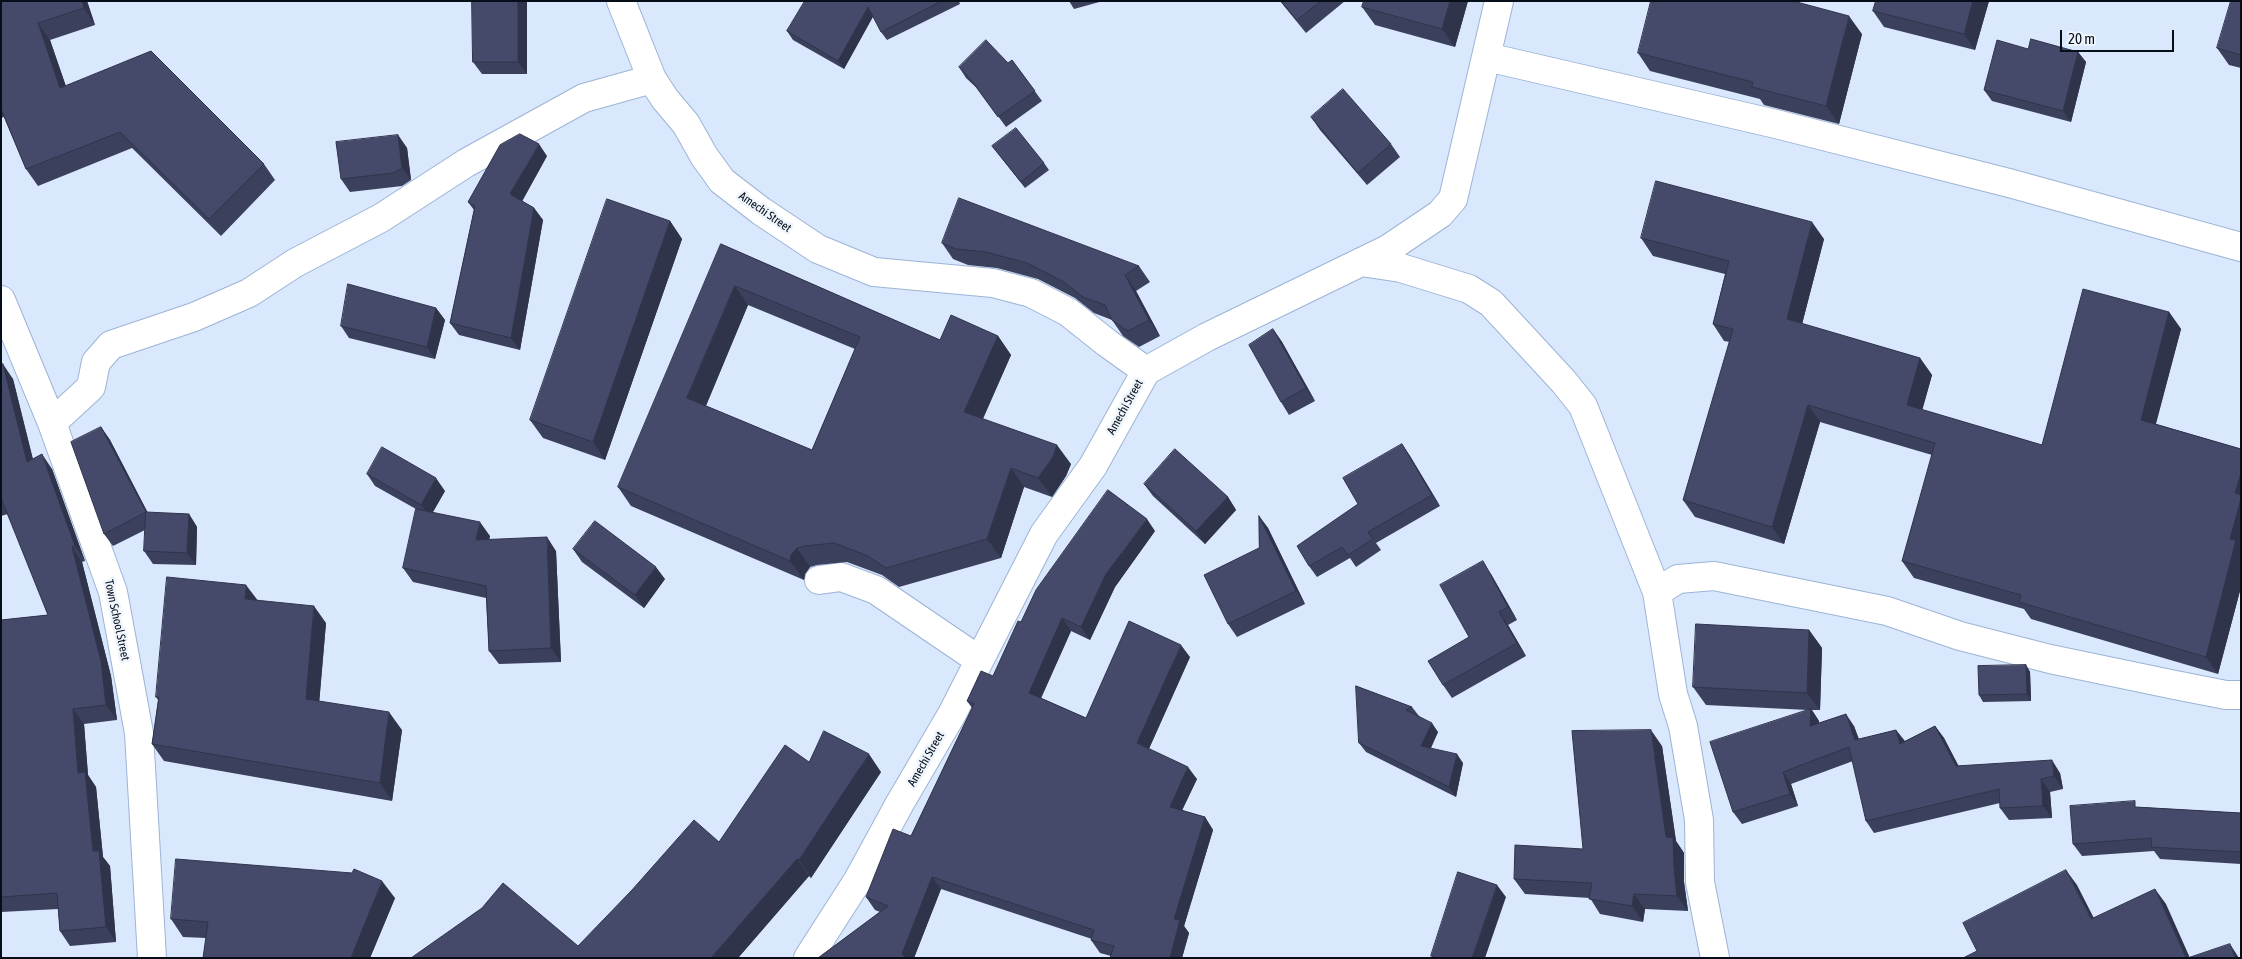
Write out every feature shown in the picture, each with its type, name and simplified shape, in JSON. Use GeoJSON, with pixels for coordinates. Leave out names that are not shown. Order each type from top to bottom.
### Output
{"type":"FeatureCollection","features":[{"type":"Feature","properties":{"kind":"street","name":"Amechi Street"},"geometry":{"type":"LineString","coordinates":[[621,1],[652,79],[664,99],[686,124],[704,156],[722,181],[761,212],[818,249],[874,272],[993,283],[1031,293],[1068,312],[1107,344],[1146,371],[1093,466],[1044,534],[952,714],[858,880],[808,958]]}},
{"type":"Feature","properties":{"kind":"street"},"geometry":{"type":"LineString","coordinates":[[1146,371],[1207,337],[1388,248],[1440,214],[1454,199],[1499,1]]}},
{"type":"Feature","properties":{"kind":"street"},"geometry":{"type":"LineString","coordinates":[[1487,57],[1776,124],[2009,183],[2241,247]]}},
{"type":"Feature","properties":{"kind":"street"},"geometry":{"type":"LineString","coordinates":[[52,423],[91,388],[96,362],[110,345],[194,318],[248,293],[295,263],[381,218],[466,163],[584,98],[652,79]]}},
{"type":"Feature","properties":{"kind":"street"},"geometry":{"type":"LineString","coordinates":[[1361,262],[1401,268],[1468,288],[1491,302],[1564,382],[1583,406],[1657,592],[1673,694],[1683,726],[1699,820],[1700,882],[1715,958]]}},
{"type":"Feature","properties":{"kind":"street","name":"Town School Street"},"geometry":{"type":"LineString","coordinates":[[1,300],[13,357],[52,423],[115,601],[139,734],[152,958]]}},
{"type":"Feature","properties":{"kind":"street"},"geometry":{"type":"LineString","coordinates":[[1657,592],[1678,578],[1714,576],[1887,611],[1960,636],[2050,659],[2226,695],[2241,696]]}},
{"type":"Feature","properties":{"kind":"street"},"geometry":{"type":"LineString","coordinates":[[819,580],[840,577],[876,590],[979,660]]}},
{"type":"Feature","properties":{"kind":"building"},"geometry":{"type":"Polygon","coordinates":[[[1,1],[82,1],[84,8],[38,23],[60,88],[151,51],[264,164],[209,219],[120,132],[26,169],[1,109],[1,1]]]}},
{"type":"Feature","properties":{"kind":"building"},"geometry":{"type":"Polygon","coordinates":[[[472,1],[518,1],[518,62],[473,62],[472,1]]]}},
{"type":"Feature","properties":{"kind":"building"},"geometry":{"type":"Polygon","coordinates":[[[805,1],[942,1],[881,32],[868,7],[838,61],[787,31],[805,1]]]}},
{"type":"Feature","properties":{"kind":"building"},"geometry":{"type":"Polygon","coordinates":[[[1281,1],[1321,1],[1297,20],[1281,1]]]}},
{"type":"Feature","properties":{"kind":"building"},"geometry":{"type":"Polygon","coordinates":[[[1364,1],[1450,1],[1442,29],[1362,7],[1364,1]]]}},
{"type":"Feature","properties":{"kind":"building"},"geometry":{"type":"Polygon","coordinates":[[[1651,1],[1793,1],[1849,16],[1826,106],[1752,87],[1753,82],[1638,53],[1651,1]]]}},
{"type":"Feature","properties":{"kind":"building"},"geometry":{"type":"Polygon","coordinates":[[[1876,1],[1973,1],[1964,34],[1873,11],[1876,1]]]}},
{"type":"Feature","properties":{"kind":"building"},"geometry":{"type":"Polygon","coordinates":[[[2231,1],[2241,1],[2241,55],[2217,48],[2231,1]]]}},
{"type":"Feature","properties":{"kind":"building"},"geometry":{"type":"Polygon","coordinates":[[[2031,39],[2078,52],[2063,111],[1984,90],[1997,40],[2028,49],[2031,39]]]}},
{"type":"Feature","properties":{"kind":"building"},"geometry":{"type":"Polygon","coordinates":[[[986,40],[1008,63],[1012,60],[1035,91],[998,117],[959,67],[986,40]]]}},
{"type":"Feature","properties":{"kind":"building"},"geometry":{"type":"Polygon","coordinates":[[[1343,89],[1391,144],[1358,173],[1311,117],[1343,89]]]}},
{"type":"Feature","properties":{"kind":"building"},"geometry":{"type":"Polygon","coordinates":[[[1016,128],[1044,163],[1021,182],[992,146],[1016,128]]]}},
{"type":"Feature","properties":{"kind":"building"},"geometry":{"type":"Polygon","coordinates":[[[520,134],[539,144],[510,194],[534,208],[511,338],[450,323],[475,206],[468,202],[500,145],[520,134]]]}},
{"type":"Feature","properties":{"kind":"building"},"geometry":{"type":"Polygon","coordinates":[[[398,135],[402,168],[393,173],[341,179],[336,142],[398,135]]]}},
{"type":"Feature","properties":{"kind":"building"},"geometry":{"type":"Polygon","coordinates":[[[1656,181],[1812,222],[1787,319],[1920,358],[1907,405],[2042,445],[2083,289],[2169,312],[2141,420],[2241,449],[2241,473],[2235,493],[2241,495],[2241,499],[2230,539],[2236,540],[2206,657],[2019,602],[2021,595],[1902,561],[1935,443],[1808,405],[1772,527],[1683,500],[1733,329],[1713,324],[1729,261],[1641,238],[1656,181]]]}},
{"type":"Feature","properties":{"kind":"building"},"geometry":{"type":"Polygon","coordinates":[[[959,198],[1139,266],[1125,275],[1149,320],[1128,331],[1112,320],[1105,305],[1083,297],[1064,282],[1027,263],[986,252],[956,249],[942,243],[959,198]]]}},
{"type":"Feature","properties":{"kind":"building"},"geometry":{"type":"Polygon","coordinates":[[[607,199],[670,221],[593,442],[530,420],[607,199]]]}},
{"type":"Feature","properties":{"kind":"building"},"geometry":{"type":"Polygon","coordinates":[[[721,244],[940,340],[951,315],[998,336],[964,412],[1057,445],[1053,457],[1038,478],[1011,468],[987,539],[886,568],[868,556],[834,543],[797,548],[791,555],[790,561],[618,487],[721,244]],[[735,286],[687,398],[812,450],[860,337],[735,286]]]}},
{"type":"Feature","properties":{"kind":"building"},"geometry":{"type":"Polygon","coordinates":[[[348,284],[436,308],[427,347],[341,326],[348,284]]]}},
{"type":"Feature","properties":{"kind":"building"},"geometry":{"type":"Polygon","coordinates":[[[1273,329],[1306,388],[1281,402],[1249,345],[1273,329]]]}},
{"type":"Feature","properties":{"kind":"building"},"geometry":{"type":"Polygon","coordinates":[[[3,364],[27,462],[42,454],[75,546],[72,547],[101,661],[106,705],[73,709],[78,773],[85,772],[93,851],[99,851],[106,927],[60,931],[57,893],[1,897],[1,620],[48,615],[1,498],[1,365],[3,364]]]}},
{"type":"Feature","properties":{"kind":"building"},"geometry":{"type":"Polygon","coordinates":[[[101,427],[146,512],[104,534],[71,442],[101,427]]]}},
{"type":"Feature","properties":{"kind":"building"},"geometry":{"type":"Polygon","coordinates":[[[1402,444],[1432,495],[1368,532],[1373,539],[1348,555],[1342,547],[1309,566],[1297,546],[1358,504],[1343,478],[1402,444]]]}},
{"type":"Feature","properties":{"kind":"building"},"geometry":{"type":"Polygon","coordinates":[[[382,447],[436,478],[421,505],[367,474],[382,447]]]}},
{"type":"Feature","properties":{"kind":"building"},"geometry":{"type":"Polygon","coordinates":[[[1175,449],[1228,497],[1196,531],[1144,484],[1175,449]]]}},
{"type":"Feature","properties":{"kind":"building"},"geometry":{"type":"Polygon","coordinates":[[[1108,490],[1147,519],[1106,574],[1081,627],[1062,618],[1029,693],[1086,718],[1129,621],[1181,645],[1137,743],[1188,767],[1170,807],[1205,817],[1174,919],[1180,920],[1170,958],[1110,958],[1114,946],[1091,940],[1094,930],[932,877],[902,954],[906,958],[818,958],[888,906],[866,897],[893,829],[911,836],[974,704],[967,701],[981,671],[993,676],[1018,621],[1021,622],[1036,590],[1108,490]]]}},
{"type":"Feature","properties":{"kind":"building"},"geometry":{"type":"Polygon","coordinates":[[[416,509],[480,522],[476,540],[547,537],[551,648],[489,651],[486,586],[403,568],[416,509]]]}},
{"type":"Feature","properties":{"kind":"building"},"geometry":{"type":"Polygon","coordinates":[[[146,512],[189,514],[187,553],[144,551],[146,512]]]}},
{"type":"Feature","properties":{"kind":"building"},"geometry":{"type":"Polygon","coordinates":[[[1259,516],[1296,591],[1228,624],[1204,575],[1259,548],[1259,516]]]}},
{"type":"Feature","properties":{"kind":"building"},"geometry":{"type":"Polygon","coordinates":[[[595,521],[656,567],[635,595],[573,549],[595,521]]]}},
{"type":"Feature","properties":{"kind":"building"},"geometry":{"type":"Polygon","coordinates":[[[1483,561],[1508,607],[1499,612],[1517,643],[1443,685],[1428,661],[1469,637],[1440,585],[1483,561]]]}},
{"type":"Feature","properties":{"kind":"building"},"geometry":{"type":"Polygon","coordinates":[[[167,577],[246,585],[245,599],[314,606],[306,699],[389,712],[380,783],[152,744],[159,697],[156,697],[167,577]]]}},
{"type":"Feature","properties":{"kind":"building"},"geometry":{"type":"Polygon","coordinates":[[[1696,624],[1809,630],[1807,693],[1693,687],[1696,624]]]}},
{"type":"Feature","properties":{"kind":"building"},"geometry":{"type":"Polygon","coordinates":[[[2026,665],[2027,694],[1979,695],[1978,666],[2026,665]]]}},
{"type":"Feature","properties":{"kind":"building"},"geometry":{"type":"Polygon","coordinates":[[[1356,686],[1412,707],[1406,710],[1432,723],[1421,746],[1457,754],[1449,787],[1359,743],[1356,686]]]}},
{"type":"Feature","properties":{"kind":"building"},"geometry":{"type":"Polygon","coordinates":[[[1811,709],[1810,726],[1846,714],[1855,740],[1896,730],[1900,744],[1935,726],[1956,766],[2052,760],[2054,776],[2041,779],[2043,806],[2000,808],[1999,789],[1866,821],[1849,747],[1783,772],[1790,794],[1733,812],[1710,742],[1811,709]]]}},
{"type":"Feature","properties":{"kind":"building"},"geometry":{"type":"Polygon","coordinates":[[[1651,730],[1666,837],[1673,838],[1677,896],[1634,894],[1632,906],[1589,899],[1592,883],[1514,879],[1515,845],[1583,849],[1572,731],[1651,730]]]}},
{"type":"Feature","properties":{"kind":"building"},"geometry":{"type":"Polygon","coordinates":[[[824,731],[869,754],[799,860],[797,859],[711,958],[411,958],[482,908],[503,883],[578,946],[632,890],[694,820],[719,842],[785,745],[809,762],[824,731]]]}},
{"type":"Feature","properties":{"kind":"building"},"geometry":{"type":"Polygon","coordinates":[[[2135,801],[2135,807],[2241,813],[2241,852],[2151,847],[2152,838],[2073,844],[2070,806],[2135,801]]]}},
{"type":"Feature","properties":{"kind":"building"},"geometry":{"type":"Polygon","coordinates":[[[176,859],[352,873],[354,869],[382,881],[351,958],[203,958],[208,922],[171,919],[176,859]]]}},
{"type":"Feature","properties":{"kind":"building"},"geometry":{"type":"Polygon","coordinates":[[[2066,870],[2091,919],[2155,889],[2186,958],[1963,958],[1977,951],[1963,923],[2066,870]]]}},
{"type":"Feature","properties":{"kind":"building"},"geometry":{"type":"Polygon","coordinates":[[[1458,872],[1497,885],[1472,958],[1437,958],[1431,956],[1458,872]]]}},
{"type":"Feature","properties":{"kind":"building"},"geometry":{"type":"Polygon","coordinates":[[[2230,944],[2235,958],[2188,958],[2230,944]]]}}]}
